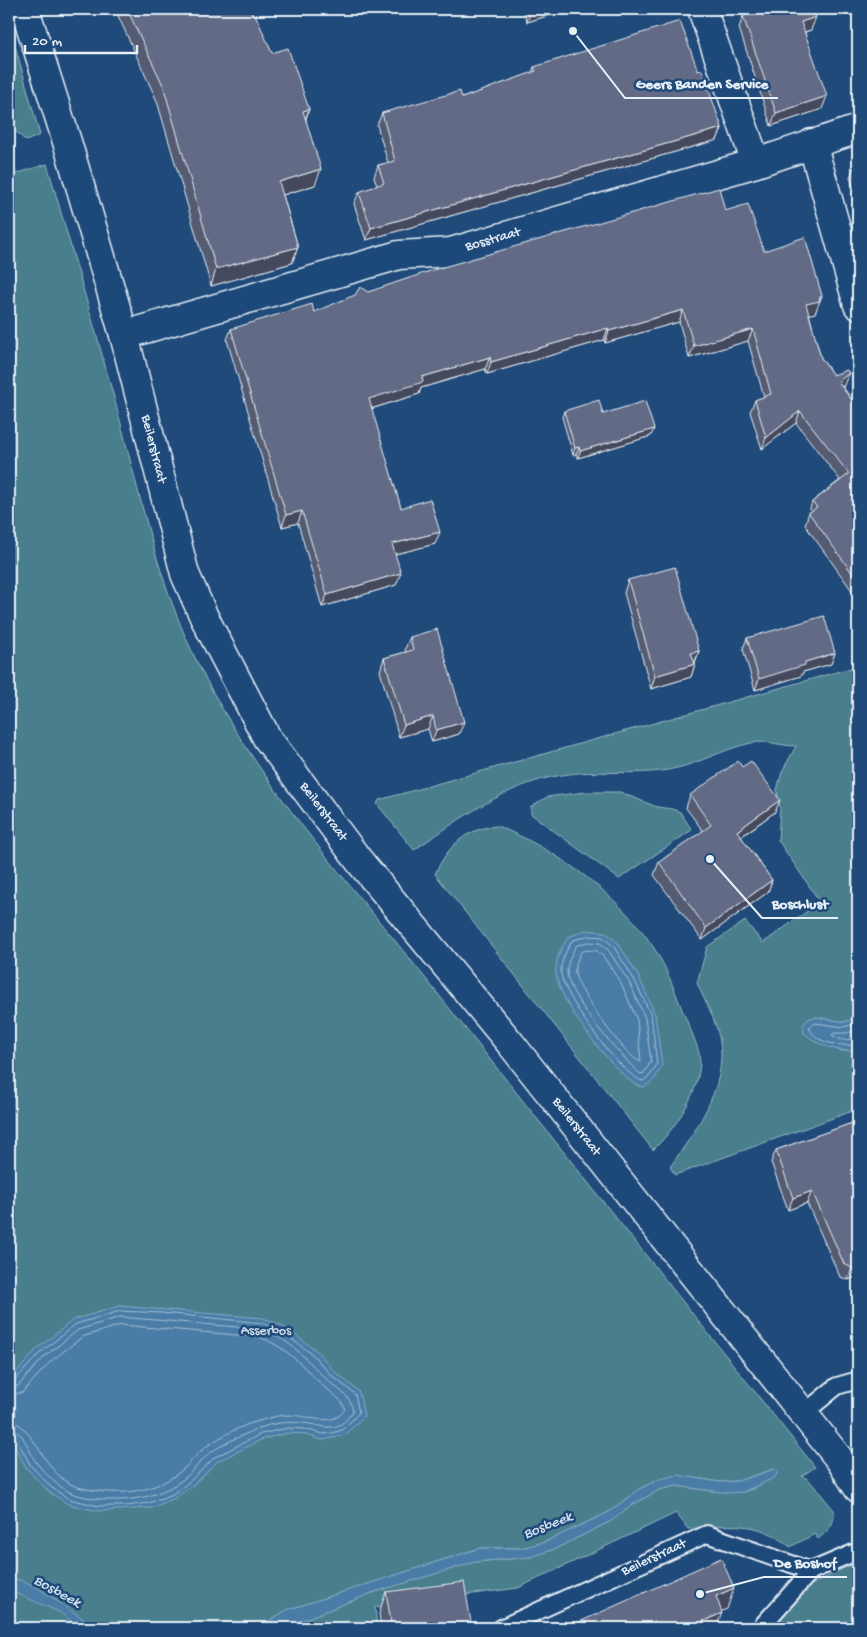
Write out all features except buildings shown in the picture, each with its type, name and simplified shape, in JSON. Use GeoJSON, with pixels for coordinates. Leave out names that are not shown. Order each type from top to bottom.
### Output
{"type":"FeatureCollection","features":[{"type":"Feature","properties":{"kind":"street","name":"Beilerstraat"},"geometry":{"type":"LineString","coordinates":[[25,9],[124,335],[185,574],[204,617],[267,738],[360,862],[511,1044],[803,1414],[858,1488]]}},
{"type":"Feature","properties":{"kind":"street"},"geometry":{"type":"LineString","coordinates":[[702,9],[756,163]]}},
{"type":"Feature","properties":{"kind":"street","name":"Bosstraat"},"geometry":{"type":"LineString","coordinates":[[124,335],[399,255],[451,252],[756,163],[812,143],[858,130]]}},
{"type":"Feature","properties":{"kind":"street"},"geometry":{"type":"LineString","coordinates":[[812,143],[858,305]]}},
{"type":"Feature","properties":{"kind":"lane"},"geometry":{"type":"LineString","coordinates":[[803,1414],[837,1386],[858,1380]]}},
{"type":"Feature","properties":{"kind":"lane","name":"Beilerstraat"},"geometry":{"type":"LineString","coordinates":[[501,1628],[707,1534],[810,1571]]}},
{"type":"Feature","properties":{"kind":"lane"},"geometry":{"type":"LineString","coordinates":[[760,1628],[810,1571],[858,1551]]}},
{"type":"Feature","properties":{"kind":"green space"},"geometry":{"type":"Polygon","coordinates":[[[9,24],[40,135],[26,141],[13,129],[9,116],[9,24]]]}},
{"type":"Feature","properties":{"kind":"green space","name":"Asserbos"},"geometry":{"type":"Polygon","coordinates":[[[47,164],[105,365],[159,566],[184,633],[199,666],[223,710],[277,792],[306,831],[815,1467],[802,1476],[809,1480],[834,1510],[830,1527],[818,1539],[815,1534],[790,1547],[779,1538],[754,1528],[715,1526],[688,1529],[676,1513],[518,1588],[375,1607],[377,1628],[282,1628],[372,1593],[432,1574],[475,1562],[531,1557],[557,1548],[611,1521],[632,1505],[659,1490],[676,1486],[712,1491],[743,1492],[755,1488],[777,1474],[774,1469],[738,1481],[719,1482],[690,1477],[660,1479],[639,1489],[609,1512],[545,1542],[521,1548],[480,1548],[287,1610],[257,1628],[9,1628],[9,176],[47,164]]]}},
{"type":"Feature","properties":{"kind":"green space"},"geometry":{"type":"Polygon","coordinates":[[[858,666],[858,927],[855,932],[858,948],[858,1017],[845,1022],[815,1017],[813,1040],[841,1051],[858,1050],[858,1109],[675,1175],[670,1167],[691,1136],[710,1102],[717,1085],[720,1066],[721,1048],[717,1029],[697,983],[707,947],[745,921],[763,943],[820,902],[778,840],[780,809],[777,790],[782,772],[796,746],[763,742],[751,743],[689,765],[668,770],[655,772],[575,773],[541,780],[522,786],[484,804],[414,850],[377,804],[379,800],[858,666]]]}},
{"type":"Feature","properties":{"kind":"green space"},"geometry":{"type":"Polygon","coordinates":[[[585,792],[620,792],[657,807],[672,809],[680,812],[692,830],[619,879],[531,814],[531,807],[547,797],[585,792]]]}},
{"type":"Feature","properties":{"kind":"green space"},"geometry":{"type":"Polygon","coordinates":[[[497,826],[519,835],[562,860],[583,875],[603,891],[638,926],[661,960],[695,1042],[699,1053],[700,1066],[693,1093],[679,1119],[653,1150],[435,874],[445,855],[452,847],[467,835],[497,826]],[[639,977],[586,1031],[634,1083],[644,991],[639,977]]]}},
{"type":"Feature","properties":{"kind":"green space"},"geometry":{"type":"Polygon","coordinates":[[[858,1561],[858,1628],[771,1628],[805,1588],[858,1561]]]}},
{"type":"Feature","properties":{"kind":"water"},"geometry":{"type":"Polygon","coordinates":[[[586,930],[605,932],[618,943],[639,977],[655,1014],[662,1065],[654,1080],[644,1087],[634,1084],[599,1049],[575,1015],[558,984],[556,968],[561,950],[568,937],[586,930]]]}},
{"type":"Feature","properties":{"kind":"water"},"geometry":{"type":"Polygon","coordinates":[[[815,1017],[845,1022],[858,1017],[858,1050],[836,1049],[816,1042],[804,1033],[803,1025],[808,1019],[815,1017]]]}},
{"type":"Feature","properties":{"kind":"water"},"geometry":{"type":"Polygon","coordinates":[[[119,1306],[263,1318],[281,1325],[316,1350],[334,1371],[359,1392],[364,1416],[345,1435],[333,1438],[322,1440],[303,1434],[288,1433],[263,1439],[218,1461],[192,1486],[175,1498],[151,1508],[98,1511],[68,1504],[49,1492],[27,1469],[9,1436],[9,1381],[38,1348],[73,1320],[119,1306]]]}},
{"type":"Feature","properties":{"kind":"water"},"geometry":{"type":"Polygon","coordinates":[[[775,1469],[777,1474],[774,1478],[743,1492],[729,1493],[676,1486],[659,1490],[632,1505],[611,1521],[557,1548],[531,1557],[475,1562],[372,1593],[282,1628],[257,1628],[287,1610],[480,1548],[521,1548],[545,1542],[609,1512],[639,1489],[660,1479],[678,1475],[719,1482],[738,1481],[775,1469]]]}},
{"type":"Feature","properties":{"kind":"water"},"geometry":{"type":"Polygon","coordinates":[[[9,1576],[35,1586],[97,1628],[80,1628],[59,1612],[9,1590],[9,1576]]]}},
{"type":"Feature","properties":{"kind":"place","name":"Geers Banden Service"},"geometry":{"type":"Point","coordinates":[573,31]}},
{"type":"Feature","properties":{"kind":"place","name":"Boschlust"},"geometry":{"type":"Point","coordinates":[710,859]}},
{"type":"Feature","properties":{"kind":"place","name":"De Boshof"},"geometry":{"type":"Point","coordinates":[700,1594]}},
{"type":"Feature","properties":{"kind":"water label","name":"Bosbeek"},"geometry":{"type":"Point","coordinates":[548,1526]}},
{"type":"Feature","properties":{"kind":"water label","name":"Bosbeek"},"geometry":{"type":"Point","coordinates":[57,1592]}}]}
